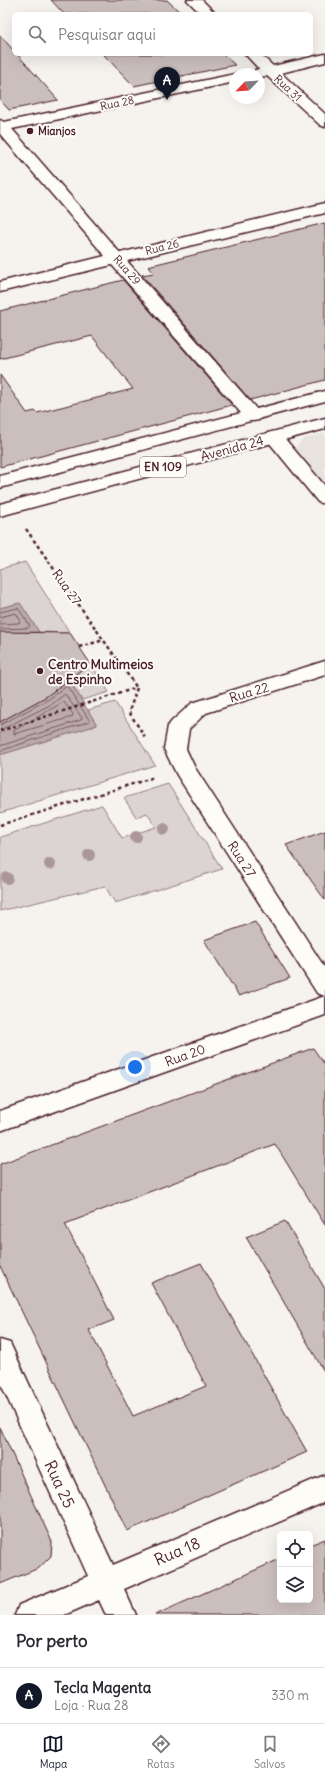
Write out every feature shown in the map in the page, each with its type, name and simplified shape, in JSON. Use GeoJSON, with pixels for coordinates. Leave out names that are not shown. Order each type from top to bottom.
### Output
{"type":"FeatureCollection","features":[{"type":"Feature","properties":{"kind":"street"},"geometry":{"type":"LineString","coordinates":[[194,0],[207,12]]}},
{"type":"Feature","properties":{"kind":"street","name":"Rua 31"},"geometry":{"type":"LineString","coordinates":[[254,56],[325,122]]}},
{"type":"Feature","properties":{"kind":"street"},"geometry":{"type":"LineString","coordinates":[[265,72],[325,58]]}},
{"type":"Feature","properties":{"kind":"street","name":"Rua 28"},"geometry":{"type":"LineString","coordinates":[[0,127],[229,79]]}},
{"type":"Feature","properties":{"kind":"street","name":"Rua 29"},"geometry":{"type":"LineString","coordinates":[[0,127],[117,258],[252,416]]}},
{"type":"Feature","properties":{"kind":"street","name":"Rua 26"},"geometry":{"type":"LineString","coordinates":[[0,287],[325,208]]}},
{"type":"Feature","properties":{"kind":"street","name":"Avenida 24"},"geometry":{"type":"LineString","coordinates":[[0,482],[325,396]]}},
{"type":"Feature","properties":{"kind":"street","name":"Avenida 24"},"geometry":{"type":"LineString","coordinates":[[6,508],[325,423]]}},
{"type":"Feature","properties":{"kind":"street"},"geometry":{"type":"LineString","coordinates":[[274,437],[325,498]]}},
{"type":"Feature","properties":{"kind":"street","name":"Rua 22"},"geometry":{"type":"LineString","coordinates":[[179,726],[199,708],[325,668]]}},
{"type":"Feature","properties":{"kind":"street","name":"Rua 27"},"geometry":{"type":"LineString","coordinates":[[179,726],[175,749],[184,770],[325,987]]}},
{"type":"Feature","properties":{"kind":"street","name":"Rua 20"},"geometry":{"type":"LineString","coordinates":[[0,1121],[325,1005]]}},
{"type":"Feature","properties":{"kind":"street","name":"Rua 25"},"geometry":{"type":"LineString","coordinates":[[0,1352],[121,1615]]}},
{"type":"Feature","properties":{"kind":"street","name":"Rua 18"},"geometry":{"type":"LineString","coordinates":[[30,1615],[325,1488]]}},
{"type":"Feature","properties":{"kind":"path","name":"Rua 27"},"geometry":{"type":"LineString","coordinates":[[6,508],[104,640],[136,688]]}},
{"type":"Feature","properties":{"kind":"path"},"geometry":{"type":"LineString","coordinates":[[79,647],[104,640]]}},
{"type":"Feature","properties":{"kind":"path"},"geometry":{"type":"LineString","coordinates":[[0,731],[136,688]]}},
{"type":"Feature","properties":{"kind":"path"},"geometry":{"type":"LineString","coordinates":[[136,688],[129,712],[148,742]]}},
{"type":"Feature","properties":{"kind":"path"},"geometry":{"type":"LineString","coordinates":[[0,825],[160,775]]}},
{"type":"Feature","properties":{"kind":"shaded area"},"geometry":{"type":"Polygon","coordinates":[[[325,433],[325,485],[297,453],[296,447],[303,439],[325,433]]]}},
{"type":"Feature","properties":{"kind":"shaded area"},"geometry":{"type":"Polygon","coordinates":[[[25,562],[70,633],[39,632],[20,603],[0,608],[0,569],[25,562]]]}},
{"type":"Feature","properties":{"kind":"shaded area"},"geometry":{"type":"Polygon","coordinates":[[[90,663],[109,692],[82,700],[69,680],[90,663]]]}},
{"type":"Feature","properties":{"kind":"shaded area"},"geometry":{"type":"Polygon","coordinates":[[[115,702],[155,765],[0,813],[0,755],[97,725],[88,710],[115,702]]]}},
{"type":"Feature","properties":{"kind":"shaded area"},"geometry":{"type":"Polygon","coordinates":[[[168,784],[222,869],[115,903],[105,886],[0,911],[0,837],[102,805],[122,838],[156,827],[147,813],[136,817],[124,798],[168,784]]]}},
{"type":"Feature","properties":{"kind":"water"},"geometry":{"type":"Polygon","coordinates":[[[20,603],[39,632],[0,633],[0,608],[20,603]]]}},
{"type":"Feature","properties":{"kind":"water"},"geometry":{"type":"Polygon","coordinates":[[[69,680],[97,725],[0,755],[0,722],[47,696],[69,680]]]}},
{"type":"Feature","properties":{"kind":"building"},"geometry":{"type":"Polygon","coordinates":[[[51,0],[167,0],[180,12],[62,12],[51,0]]]}},
{"type":"Feature","properties":{"kind":"building"},"geometry":{"type":"Polygon","coordinates":[[[0,35],[12,49],[12,56],[19,56],[58,100],[9,110],[0,100],[0,35]]]}},
{"type":"Feature","properties":{"kind":"building"},"geometry":{"type":"Polygon","coordinates":[[[105,56],[225,56],[235,65],[134,86],[105,56]]]}},
{"type":"Feature","properties":{"kind":"building"},"geometry":{"type":"Polygon","coordinates":[[[325,223],[325,380],[250,400],[142,275],[154,273],[148,266],[325,223]]]}},
{"type":"Feature","properties":{"kind":"building"},"geometry":{"type":"Polygon","coordinates":[[[123,280],[232,405],[0,467],[0,375],[27,413],[35,411],[37,413],[133,389],[92,336],[0,359],[0,311],[123,280]]]}},
{"type":"Feature","properties":{"kind":"building","name":"Centro Multimeios de Espinho"},"geometry":{"type":"Polygon","coordinates":[[[0,632],[70,633],[90,663],[47,696],[0,722],[0,632]]]}},
{"type":"Feature","properties":{"kind":"building"},"geometry":{"type":"Polygon","coordinates":[[[325,831],[325,900],[286,845],[325,831]]]}},
{"type":"Feature","properties":{"kind":"building"},"geometry":{"type":"Polygon","coordinates":[[[255,922],[290,978],[239,996],[204,940],[255,922]]]}},
{"type":"Feature","properties":{"kind":"building"},"geometry":{"type":"Polygon","coordinates":[[[313,1048],[325,1065],[325,1225],[275,1144],[65,1224],[114,1320],[89,1330],[133,1416],[206,1386],[151,1283],[201,1263],[307,1452],[127,1531],[0,1266],[0,1164],[313,1048]]]}},
{"type":"Feature","properties":{"kind":"building"},"geometry":{"type":"Polygon","coordinates":[[[285,1221],[325,1289],[325,1373],[246,1237],[285,1221]]]}},
{"type":"Feature","properties":{"kind":"building"},"geometry":{"type":"Polygon","coordinates":[[[0,1427],[52,1542],[51,1556],[39,1568],[0,1584],[0,1427]]]}},
{"type":"Feature","properties":{"kind":"building"},"geometry":{"type":"Polygon","coordinates":[[[325,1539],[325,1615],[155,1615],[277,1560],[277,1603],[313,1603],[313,1544],[325,1539]]]}},
{"type":"Feature","properties":{"kind":"place","name":"Tecla Magenta"},"geometry":{"type":"Point","coordinates":[167,100]}},
{"type":"Feature","properties":{"kind":"place","name":"Mianjos"},"geometry":{"type":"Point","coordinates":[30,131]}},
{"type":"Feature","properties":{"kind":"place","name":"Centro Multimeios de Espinho"},"geometry":{"type":"Point","coordinates":[40,671]}}]}
